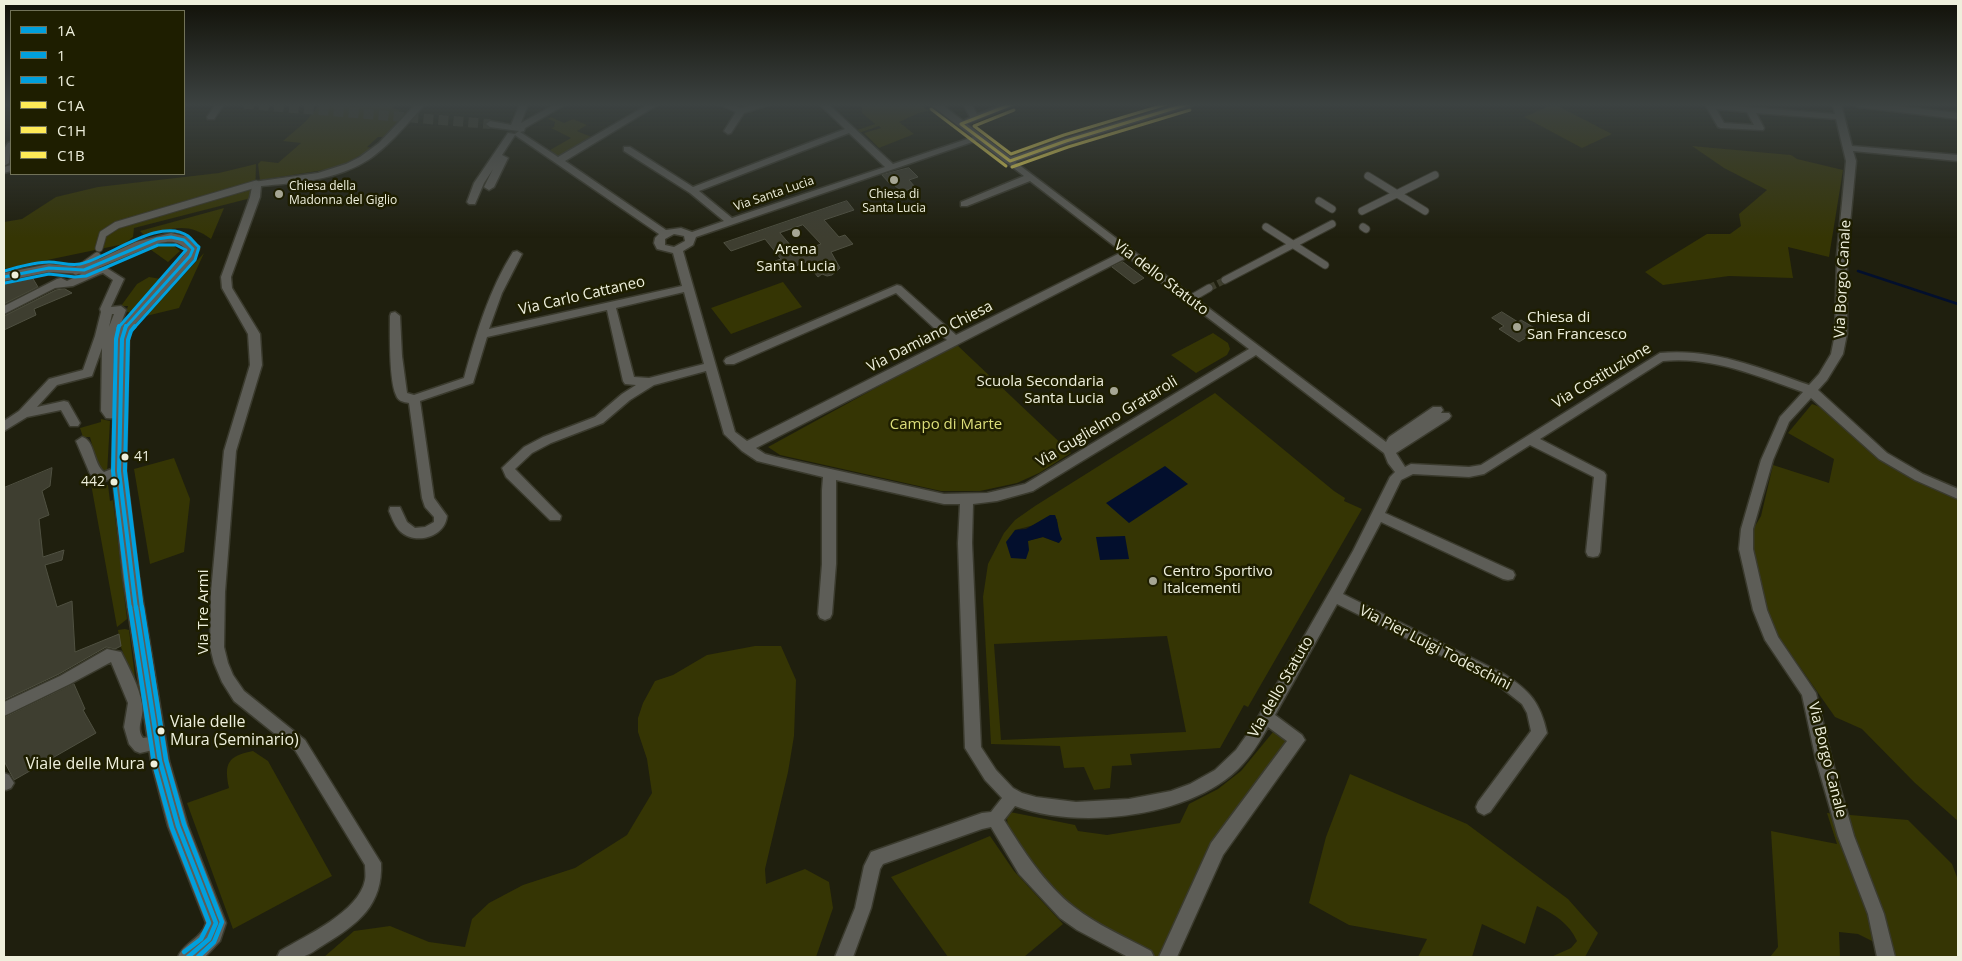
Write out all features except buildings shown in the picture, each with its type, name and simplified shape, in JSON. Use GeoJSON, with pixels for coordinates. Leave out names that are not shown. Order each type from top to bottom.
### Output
{"type":"FeatureCollection","features":[{"type":"Feature","properties":{"kind":"street"},"geometry":{"type":"LineString","coordinates":[[4,164],[8,149]]}},
{"type":"Feature","properties":{"kind":"street"},"geometry":{"type":"LineString","coordinates":[[99,248],[103,234],[117,225],[249,186],[288,181],[351,166],[378,149]]}},
{"type":"Feature","properties":{"kind":"street"},"geometry":{"type":"LineString","coordinates":[[472,202],[479,183],[503,149]]}},
{"type":"Feature","properties":{"kind":"street"},"geometry":{"type":"LineString","coordinates":[[489,187],[507,149]]}},
{"type":"Feature","properties":{"kind":"street"},"geometry":{"type":"LineString","coordinates":[[541,149],[665,234]]}},
{"type":"Feature","properties":{"kind":"street"},"geometry":{"type":"LineString","coordinates":[[558,161],[579,149]]}},
{"type":"Feature","properties":{"kind":"street"},"geometry":{"type":"LineString","coordinates":[[626,149],[712,203],[730,222]]}},
{"type":"Feature","properties":{"kind":"street"},"geometry":{"type":"LineString","coordinates":[[693,190],[801,149]]}},
{"type":"Feature","properties":{"kind":"street"},"geometry":{"type":"LineString","coordinates":[[871,149],[891,167]]}},
{"type":"Feature","properties":{"kind":"street","name":"Via Santa Lucia"},"geometry":{"type":"LineString","coordinates":[[690,236],[946,149]]}},
{"type":"Feature","properties":{"kind":"street","name":"Via dello Statuto"},"geometry":{"type":"LineString","coordinates":[[967,501],[965,544],[973,748],[994,779],[1013,796],[1058,808],[1084,810],[1135,805],[1179,796],[1222,774],[1236,760],[1266,717],[1334,596],[1396,477],[1403,473],[1392,460],[1389,451],[1256,350],[1236,331],[1140,262],[994,149]]}},
{"type":"Feature","properties":{"kind":"street"},"geometry":{"type":"LineString","coordinates":[[1010,161],[1044,149]]}},
{"type":"Feature","properties":{"kind":"street","name":"Via Borgo Canale"},"geometry":{"type":"LineString","coordinates":[[1848,149],[1851,161],[1842,255],[1842,334],[1837,354],[1831,366],[1784,420],[1767,460],[1747,529],[1746,549],[1760,610],[1772,640],[1810,693],[1824,760],[1846,836],[1876,914],[1886,957]]}},
{"type":"Feature","properties":{"kind":"street"},"geometry":{"type":"LineString","coordinates":[[1857,149],[1958,158]]}},
{"type":"Feature","properties":{"kind":"street"},"geometry":{"type":"LineString","coordinates":[[1362,211],[1435,175]]}},
{"type":"Feature","properties":{"kind":"street"},"geometry":{"type":"LineString","coordinates":[[1368,176],[1426,211]]}},
{"type":"Feature","properties":{"kind":"street"},"geometry":{"type":"LineString","coordinates":[[964,204],[1030,178]]}},
{"type":"Feature","properties":{"kind":"street","name":"Via Tre Armi"},"geometry":{"type":"LineString","coordinates":[[249,186],[255,197],[226,277],[227,288],[254,334],[256,364],[230,451],[218,592],[218,647],[226,678],[239,696],[300,745],[373,863],[375,877],[366,901],[358,910],[349,918],[286,957]]}},
{"type":"Feature","properties":{"kind":"street"},"geometry":{"type":"LineString","coordinates":[[1319,200],[1332,209]]}},
{"type":"Feature","properties":{"kind":"street"},"geometry":{"type":"LineString","coordinates":[[1225,280],[1332,224]]}},
{"type":"Feature","properties":{"kind":"street"},"geometry":{"type":"LineString","coordinates":[[1266,227],[1325,265]]}},
{"type":"Feature","properties":{"kind":"street"},"geometry":{"type":"LineString","coordinates":[[679,231],[690,236],[689,243],[678,250],[666,250],[660,246],[659,239],[665,234],[679,231]]}},
{"type":"Feature","properties":{"kind":"street"},"geometry":{"type":"LineString","coordinates":[[4,277],[48,268],[76,271],[88,269],[134,246],[166,238],[181,239],[189,243],[193,249],[190,256],[125,328],[122,339],[119,416],[120,472],[131,577],[160,761],[178,826],[216,924],[209,938],[188,957]]}},
{"type":"Feature","properties":{"kind":"street","name":"Via Guglielmo Grataroli"},"geometry":{"type":"LineString","coordinates":[[678,250],[730,434],[760,458],[935,497],[967,501],[1011,494],[1029,488],[1256,350]]}},
{"type":"Feature","properties":{"kind":"street","name":"Via Damiano Chiesa"},"geometry":{"type":"LineString","coordinates":[[746,448],[762,438],[1127,252]]}},
{"type":"Feature","properties":{"kind":"street","name":"Via Carlo Cattaneo"},"geometry":{"type":"LineString","coordinates":[[414,399],[469,380],[482,334],[497,293],[517,254]]}},
{"type":"Feature","properties":{"kind":"street"},"geometry":{"type":"LineString","coordinates":[[4,310],[54,285],[96,256]]}},
{"type":"Feature","properties":{"kind":"street"},"geometry":{"type":"LineString","coordinates":[[4,427],[23,414],[53,382],[88,373],[101,336],[106,310],[119,279],[105,270],[98,270],[65,286],[54,285]]}},
{"type":"Feature","properties":{"kind":"street","name":"Via Carlo Cattaneo"},"geometry":{"type":"LineString","coordinates":[[482,334],[689,288]]}},
{"type":"Feature","properties":{"kind":"street"},"geometry":{"type":"LineString","coordinates":[[730,361],[897,288],[955,341]]}},
{"type":"Feature","properties":{"kind":"street"},"geometry":{"type":"LineString","coordinates":[[1190,299],[1209,288]]}},
{"type":"Feature","properties":{"kind":"street"},"geometry":{"type":"LineString","coordinates":[[106,310],[121,310],[108,342],[106,411],[110,415],[119,416]]}},
{"type":"Feature","properties":{"kind":"street"},"geometry":{"type":"LineString","coordinates":[[612,310],[629,381],[650,382]]}},
{"type":"Feature","properties":{"kind":"street"},"geometry":{"type":"LineString","coordinates":[[395,316],[396,356],[401,394],[405,398],[414,399],[428,498],[430,504],[441,516],[440,524],[428,533],[418,534],[406,529],[395,511]]}},
{"type":"Feature","properties":{"kind":"street","name":"Via Costituzione"},"geometry":{"type":"LineString","coordinates":[[1403,473],[1411,469],[1422,468],[1454,472],[1484,469],[1660,357],[1689,356],[1729,362],[1810,390]]}},
{"type":"Feature","properties":{"kind":"street"},"geometry":{"type":"LineString","coordinates":[[555,516],[510,474],[508,468],[528,450],[547,440],[599,420],[626,397],[650,382],[711,366]]}},
{"type":"Feature","properties":{"kind":"street"},"geometry":{"type":"LineString","coordinates":[[1810,390],[1883,456],[1919,477],[1958,494]]}},
{"type":"Feature","properties":{"kind":"street"},"geometry":{"type":"LineString","coordinates":[[23,414],[64,405],[74,423]]}},
{"type":"Feature","properties":{"kind":"street"},"geometry":{"type":"LineString","coordinates":[[1389,451],[1403,444],[1441,413]]}},
{"type":"Feature","properties":{"kind":"street"},"geometry":{"type":"LineString","coordinates":[[1530,440],[1600,475],[1593,552]]}},
{"type":"Feature","properties":{"kind":"street"},"geometry":{"type":"LineString","coordinates":[[82,441],[94,471],[102,477],[120,472]]}},
{"type":"Feature","properties":{"kind":"street"},"geometry":{"type":"LineString","coordinates":[[824,614],[829,564],[828,490],[830,474]]}},
{"type":"Feature","properties":{"kind":"street"},"geometry":{"type":"LineString","coordinates":[[1377,515],[1508,576]]}},
{"type":"Feature","properties":{"kind":"street","name":"Via Pier Luigi Todeschini"},"geometry":{"type":"LineString","coordinates":[[1334,596],[1499,678],[1524,695],[1536,714],[1539,733],[1484,807]]}},
{"type":"Feature","properties":{"kind":"street"},"geometry":{"type":"LineString","coordinates":[[4,709],[65,680],[107,655],[112,655],[116,656],[136,704],[131,731],[135,741],[140,746],[157,743]]}},
{"type":"Feature","properties":{"kind":"street"},"geometry":{"type":"LineString","coordinates":[[1168,957],[1217,849],[1297,740],[1266,717]]}},
{"type":"Feature","properties":{"kind":"street"},"geometry":{"type":"LineString","coordinates":[[844,957],[863,908],[872,866],[877,858],[982,821],[995,819],[1013,796]]}},
{"type":"Feature","properties":{"kind":"street"},"geometry":{"type":"LineString","coordinates":[[995,819],[1025,868],[1066,912],[1083,924],[1145,957]]}},
{"type":"Feature","properties":{"kind":"green space"},"geometry":{"type":"Polygon","coordinates":[[[294,149],[372,149],[337,168],[260,180],[258,164],[261,161],[278,163],[294,149]]]}},
{"type":"Feature","properties":{"kind":"green space"},"geometry":{"type":"Polygon","coordinates":[[[552,149],[575,149],[559,158],[550,150],[552,149]]]}},
{"type":"Feature","properties":{"kind":"green space"},"geometry":{"type":"Polygon","coordinates":[[[1696,149],[1723,149],[1791,155],[1797,159],[1843,170],[1829,257],[1788,247],[1793,278],[1729,276],[1663,285],[1645,272],[1707,234],[1730,234],[1741,226],[1739,214],[1767,190],[1724,168],[1696,149]]]}},
{"type":"Feature","properties":{"kind":"green space"},"geometry":{"type":"Polygon","coordinates":[[[256,164],[255,197],[134,228],[133,237],[124,244],[4,269],[4,222],[22,219],[56,197],[98,187],[219,173],[256,164]]]}},
{"type":"Feature","properties":{"kind":"green space"},"geometry":{"type":"Polygon","coordinates":[[[224,208],[211,239],[202,233],[186,228],[171,229],[145,236],[140,231],[224,208]]]}},
{"type":"Feature","properties":{"kind":"green space"},"geometry":{"type":"Polygon","coordinates":[[[168,241],[180,251],[168,262],[147,247],[168,241]]]}},
{"type":"Feature","properties":{"kind":"green space"},"geometry":{"type":"Polygon","coordinates":[[[204,253],[179,308],[146,316],[204,253]]]}},
{"type":"Feature","properties":{"kind":"green space"},"geometry":{"type":"Polygon","coordinates":[[[149,277],[161,279],[130,312],[126,312],[128,306],[121,306],[137,284],[149,277]]]}},
{"type":"Feature","properties":{"kind":"green space"},"geometry":{"type":"Polygon","coordinates":[[[783,282],[802,307],[731,334],[711,308],[783,282]]]}},
{"type":"Feature","properties":{"kind":"green space"},"geometry":{"type":"Polygon","coordinates":[[[1213,333],[1228,343],[1230,349],[1227,355],[1196,373],[1171,355],[1213,333]]]}},
{"type":"Feature","properties":{"kind":"green space","name":"Campo di Marte"},"geometry":{"type":"Polygon","coordinates":[[[956,344],[1071,453],[1039,473],[1017,483],[980,491],[941,491],[780,455],[768,447],[956,344]]]}},
{"type":"Feature","properties":{"kind":"green space","name":"Centro Sportivo Italcementi"},"geometry":{"type":"Polygon","coordinates":[[[1215,393],[1345,498],[1344,501],[1362,509],[1248,707],[1244,705],[1220,748],[1130,754],[1132,765],[1112,766],[1110,788],[1094,790],[1084,767],[1064,768],[1060,746],[991,744],[983,597],[988,564],[1004,533],[1015,520],[1215,393]],[[1057,519],[1015,530],[1027,541],[1043,537],[1059,543],[1057,519]],[[1167,636],[994,644],[1001,740],[1186,732],[1167,636]]]}},
{"type":"Feature","properties":{"kind":"green space"},"geometry":{"type":"Polygon","coordinates":[[[1812,404],[1838,419],[1885,460],[1926,483],[1958,496],[1958,821],[1915,783],[1862,729],[1835,717],[1781,640],[1762,606],[1751,561],[1751,533],[1761,516],[1773,465],[1829,483],[1834,459],[1788,433],[1812,404]]]}},
{"type":"Feature","properties":{"kind":"green space"},"geometry":{"type":"Polygon","coordinates":[[[101,419],[110,421],[107,474],[100,475],[90,437],[83,437],[80,428],[101,422],[101,419]]]}},
{"type":"Feature","properties":{"kind":"green space"},"geometry":{"type":"Polygon","coordinates":[[[174,458],[190,499],[184,552],[150,564],[134,469],[174,458]]]}},
{"type":"Feature","properties":{"kind":"green space"},"geometry":{"type":"Polygon","coordinates":[[[91,484],[108,485],[110,501],[113,500],[127,619],[117,627],[91,484]]]}},
{"type":"Feature","properties":{"kind":"green space"},"geometry":{"type":"Polygon","coordinates":[[[118,630],[129,630],[137,693],[121,647],[118,630]]]}},
{"type":"Feature","properties":{"kind":"green space"},"geometry":{"type":"Polygon","coordinates":[[[755,646],[781,646],[796,680],[794,736],[788,772],[765,869],[766,884],[805,869],[829,882],[833,908],[816,957],[324,957],[354,931],[390,926],[429,942],[465,947],[472,919],[489,903],[523,885],[575,868],[627,835],[652,793],[647,759],[638,732],[638,718],[643,703],[655,681],[673,675],[707,655],[755,646]]]}},
{"type":"Feature","properties":{"kind":"green space"},"geometry":{"type":"Polygon","coordinates":[[[1273,732],[1286,739],[1287,744],[1163,957],[1156,957],[1070,908],[1023,855],[1008,829],[1007,818],[1010,812],[1075,825],[1078,831],[1107,835],[1180,823],[1189,804],[1218,789],[1241,771],[1273,732]]]}},
{"type":"Feature","properties":{"kind":"green space"},"geometry":{"type":"Polygon","coordinates":[[[253,751],[268,761],[332,876],[233,929],[187,803],[229,788],[227,773],[229,762],[244,753],[253,751]]]}},
{"type":"Feature","properties":{"kind":"green space"},"geometry":{"type":"Polygon","coordinates":[[[1350,774],[1467,824],[1568,899],[1598,933],[1585,957],[1551,957],[1571,948],[1577,941],[1570,929],[1560,920],[1537,906],[1525,944],[1482,924],[1472,957],[1418,957],[1427,939],[1349,925],[1309,903],[1326,837],[1350,774]]]}},
{"type":"Feature","properties":{"kind":"green space"},"geometry":{"type":"Polygon","coordinates":[[[1827,813],[1908,820],[1952,864],[1958,880],[1958,957],[1890,957],[1888,949],[1858,934],[1839,932],[1840,957],[1770,957],[1778,947],[1771,831],[1837,844],[1827,813]]]}},
{"type":"Feature","properties":{"kind":"green space"},"geometry":{"type":"Polygon","coordinates":[[[990,836],[1014,871],[1063,924],[1024,957],[948,957],[891,877],[990,836]]]}},
{"type":"Feature","properties":{"kind":"water"},"geometry":{"type":"Polygon","coordinates":[[[1165,466],[1188,484],[1129,523],[1106,503],[1165,466]]]}},
{"type":"Feature","properties":{"kind":"water"},"geometry":{"type":"Polygon","coordinates":[[[1050,515],[1055,515],[1056,517],[1062,539],[1059,543],[1043,537],[1028,541],[1029,550],[1026,559],[1011,558],[1006,542],[1015,530],[1026,529],[1050,515]]]}},
{"type":"Feature","properties":{"kind":"water"},"geometry":{"type":"Polygon","coordinates":[[[1125,536],[1129,559],[1100,560],[1096,537],[1125,536]]]}},
{"type":"Feature","properties":{"kind":"waterway"},"geometry":{"type":"LineString","coordinates":[[1858,271],[1958,304]]}},
{"type":"Feature","properties":{"kind":"tunnel"},"geometry":{"type":"LineString","coordinates":[[1209,288],[1225,280]]}},
{"type":"Feature","properties":{"kind":"transit line","name":"C1H"},"geometry":{"type":"LineString","coordinates":[[983,149],[1006,166]]}},
{"type":"Feature","properties":{"kind":"transit line","name":"C1A"},"geometry":{"type":"LineString","coordinates":[[994,149],[1010,161]]}},
{"type":"Feature","properties":{"kind":"transit line","name":"C1B"},"geometry":{"type":"LineString","coordinates":[[1004,149],[1011,154],[1025,149]]}},
{"type":"Feature","properties":{"kind":"transit line","name":"C1A"},"geometry":{"type":"LineString","coordinates":[[1010,161],[1044,149]]}},
{"type":"Feature","properties":{"kind":"transit line","name":"C1H"},"geometry":{"type":"LineString","coordinates":[[1012,167],[1063,149]]}},
{"type":"Feature","properties":{"kind":"transit line","name":"1C"},"geometry":{"type":"LineString","coordinates":[[4,271],[43,262],[80,264],[94,260],[141,237],[158,232],[173,231],[187,235],[199,247],[195,260],[131,331],[128,340],[125,471],[137,576],[166,760],[184,824],[222,922],[214,942],[198,957]]}},
{"type":"Feature","properties":{"kind":"transit line","name":"1A"},"geometry":{"type":"LineString","coordinates":[[4,277],[49,268],[84,270],[157,239],[171,237],[184,240],[193,249],[190,256],[125,328],[122,339],[119,471],[131,577],[160,761],[178,826],[216,923],[209,939],[188,957]]}},
{"type":"Feature","properties":{"kind":"transit line","name":"1"},"geometry":{"type":"LineString","coordinates":[[5,283],[49,274],[75,277],[86,276],[158,245],[176,245],[186,250],[119,325],[116,339],[113,471],[125,578],[154,763],[172,828],[209,923],[201,939],[184,952]]}},
{"type":"Feature","properties":{"kind":"place","name":"Chiesa di Santa Lucia"},"geometry":{"type":"Point","coordinates":[894,180]}},
{"type":"Feature","properties":{"kind":"place","name":"Chiesa della Madonna del Giglio"},"geometry":{"type":"Point","coordinates":[279,194]}},
{"type":"Feature","properties":{"kind":"place","name":"Arena Santa Lucia"},"geometry":{"type":"Point","coordinates":[796,233]}},
{"type":"Feature","properties":{"kind":"place","name":"Chiesa di San Francesco"},"geometry":{"type":"Point","coordinates":[1517,327]}},
{"type":"Feature","properties":{"kind":"place","name":"Scuola Secondaria Santa Lucia"},"geometry":{"type":"Point","coordinates":[1114,391]}},
{"type":"Feature","properties":{"kind":"place","name":"41"},"geometry":{"type":"Point","coordinates":[125,457]}},
{"type":"Feature","properties":{"kind":"place","name":"442"},"geometry":{"type":"Point","coordinates":[114,482]}},
{"type":"Feature","properties":{"kind":"place","name":"Centro Sportivo Italcementi"},"geometry":{"type":"Point","coordinates":[1153,581]}},
{"type":"Feature","properties":{"kind":"place","name":"Viale delle Mura (Seminario)"},"geometry":{"type":"Point","coordinates":[161,731]}},
{"type":"Feature","properties":{"kind":"place","name":"Viale delle Mura"},"geometry":{"type":"Point","coordinates":[154,764]}}]}
